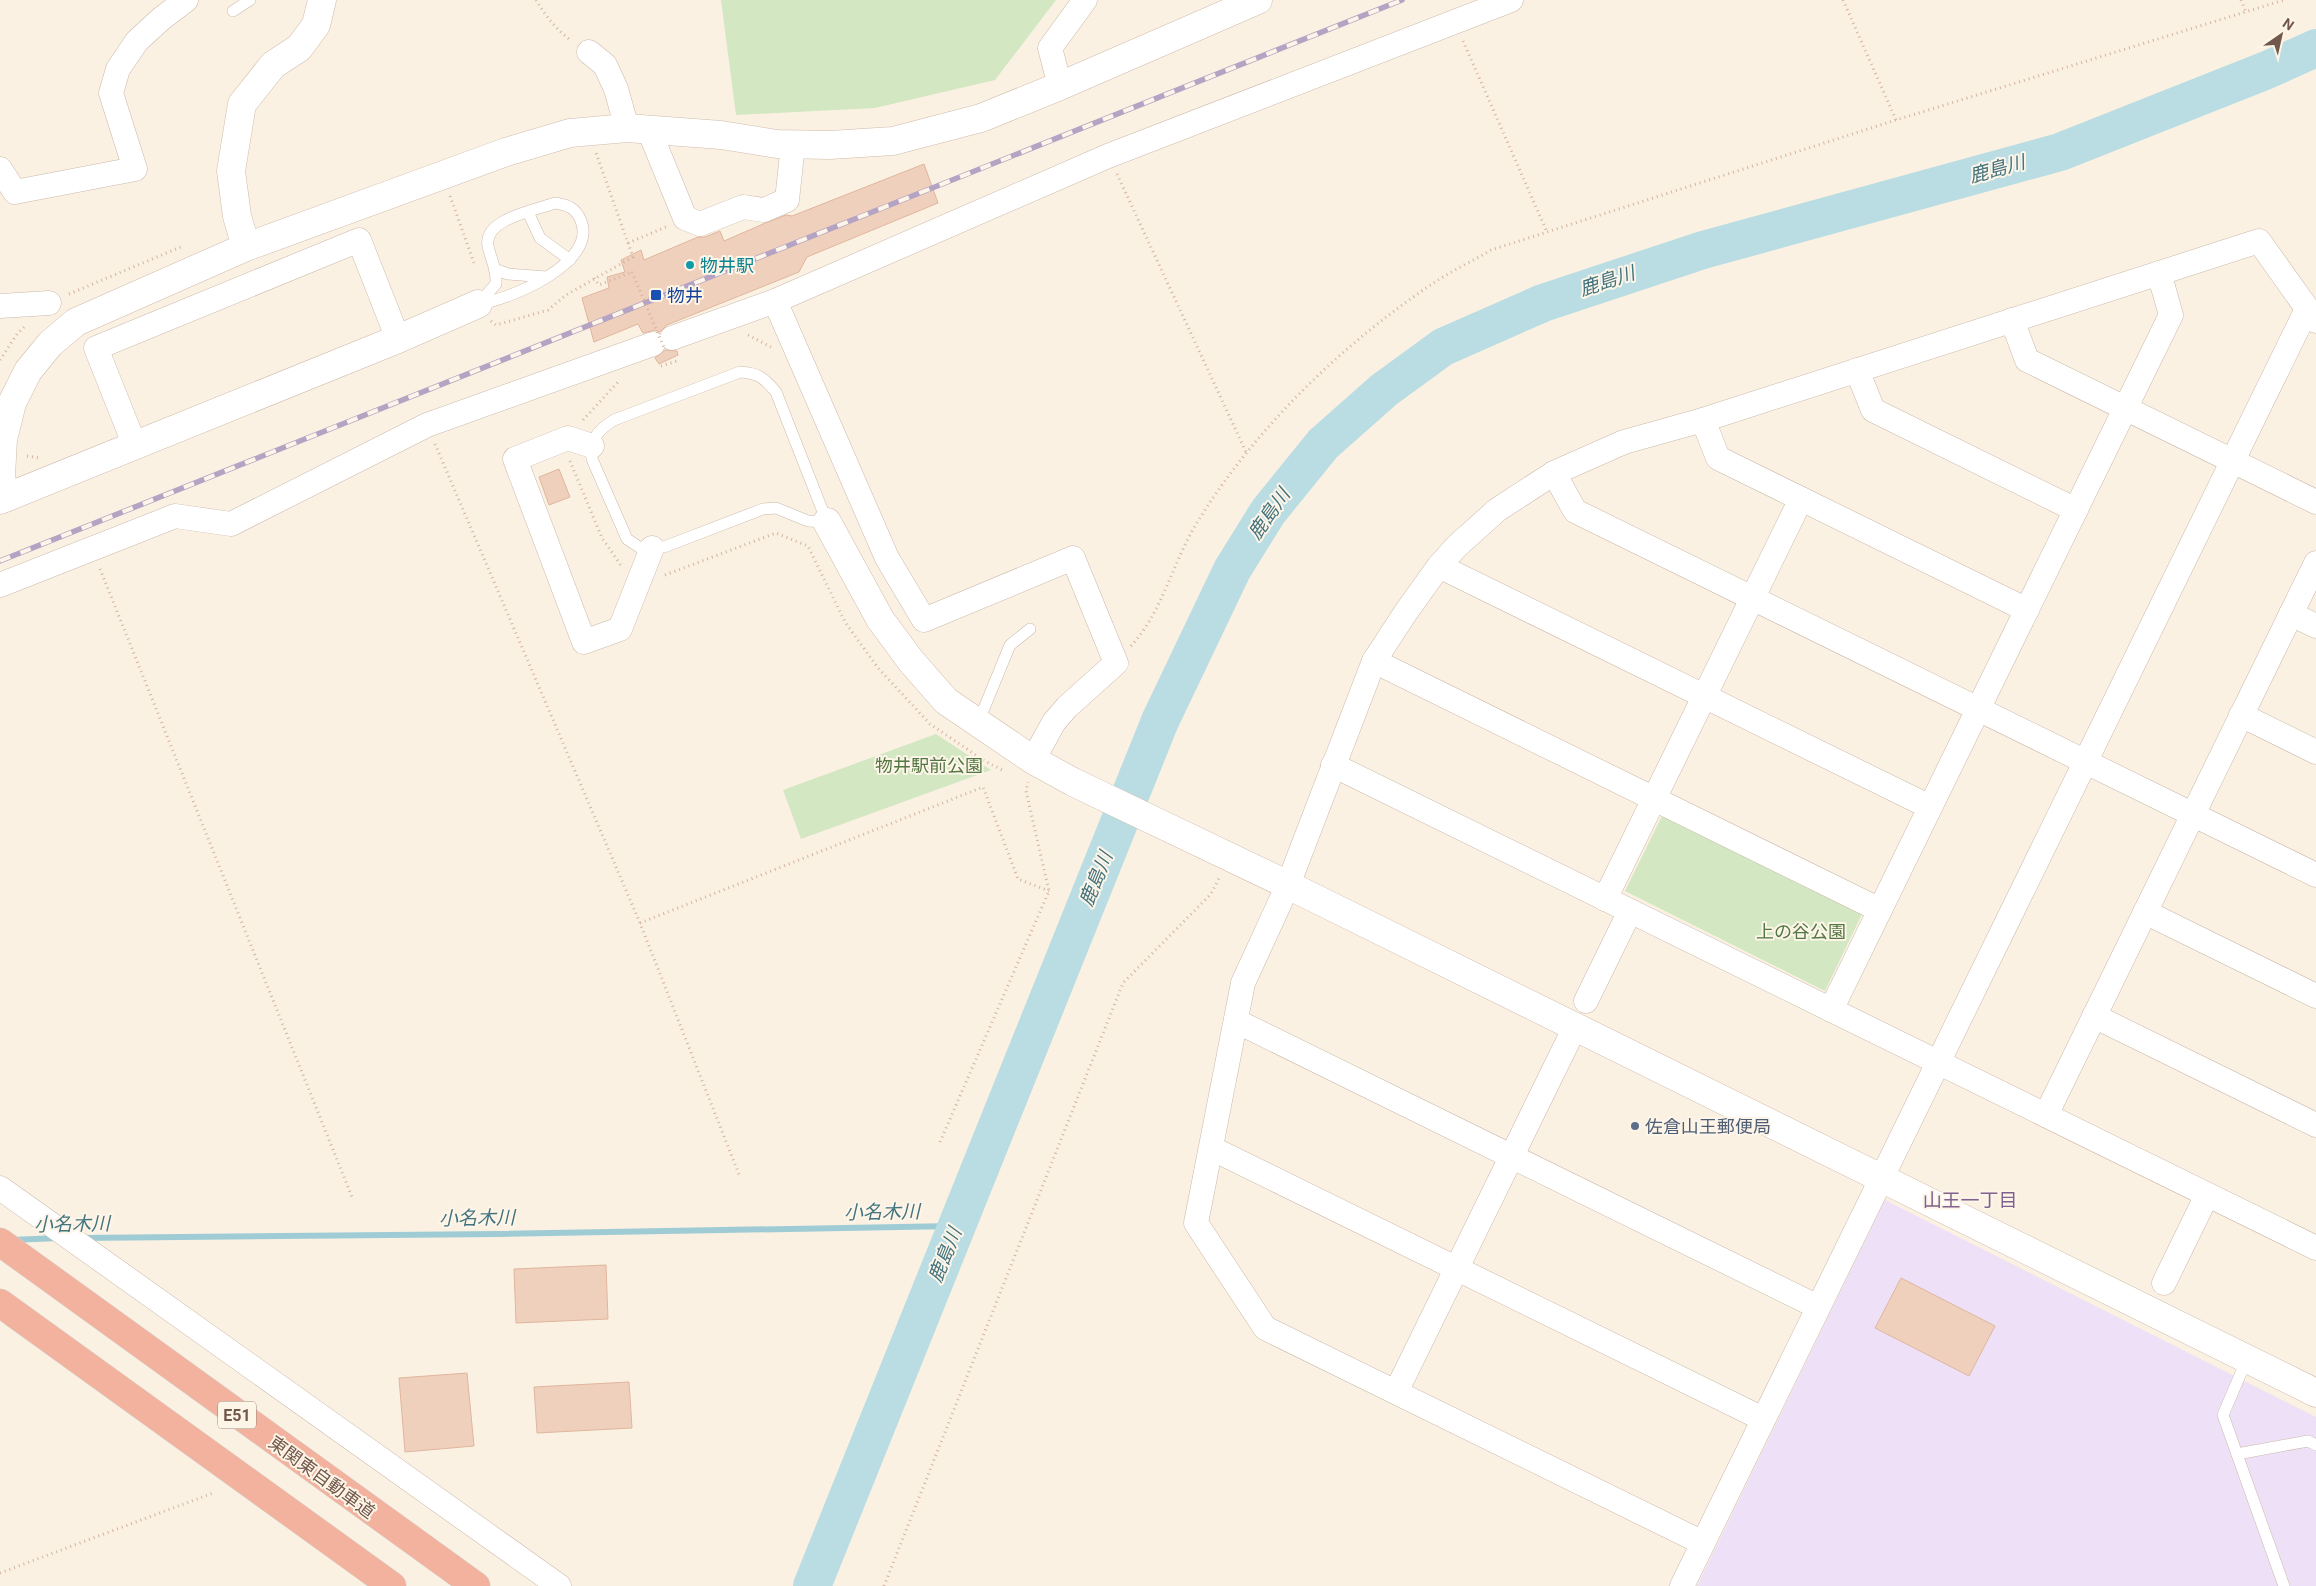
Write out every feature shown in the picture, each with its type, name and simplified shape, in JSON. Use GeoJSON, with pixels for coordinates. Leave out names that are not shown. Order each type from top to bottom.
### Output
{"type":"FeatureCollection","features":[{"type":"Feature","properties":{"kind":"highway","name":"東関東自動車道"},"geometry":{"type":"LineString","coordinates":[[0,1242],[476,1586]]}},
{"type":"Feature","properties":{"kind":"highway"},"geometry":{"type":"LineString","coordinates":[[0,1303],[392,1586]]}},
{"type":"Feature","properties":{"kind":"street"},"geometry":{"type":"LineString","coordinates":[[0,169],[15,192],[135,169],[111,93],[118,69],[137,41],[186,0]]}},
{"type":"Feature","properties":{"kind":"street"},"geometry":{"type":"LineString","coordinates":[[246,247],[237,216],[231,171],[242,104],[273,65],[299,48],[316,25],[322,0]]}},
{"type":"Feature","properties":{"kind":"street"},"geometry":{"type":"LineString","coordinates":[[1060,86],[1050,48],[1085,0]]}},
{"type":"Feature","properties":{"kind":"street"},"geometry":{"type":"LineString","coordinates":[[478,304],[398,339],[3,499],[1,476],[3,439],[12,402],[28,370],[50,344],[76,322],[246,247],[506,152],[570,133],[638,129],[720,135],[793,145],[893,141],[981,118],[1060,86],[1258,0]]}},
{"type":"Feature","properties":{"kind":"street"},"geometry":{"type":"LineString","coordinates":[[0,585],[176,516],[231,524],[427,426],[663,344],[775,300],[1108,156],[1512,0]]}},
{"type":"Feature","properties":{"kind":"street"},"geometry":{"type":"LineString","coordinates":[[589,52],[605,65],[685,218],[700,224],[743,207],[764,210],[787,200],[793,145]]}},
{"type":"Feature","properties":{"kind":"street"},"geometry":{"type":"LineString","coordinates":[[135,446],[96,348],[358,240],[398,339]]}},
{"type":"Feature","properties":{"kind":"street"},"geometry":{"type":"LineString","coordinates":[[1682,1586],[2232,461],[2312,315],[2258,241],[1704,420],[1624,442],[1554,473],[1497,510],[1457,546],[1439,566],[1374,661],[1288,885],[1243,983],[1196,1224],[1265,1328],[1702,1543]]}},
{"type":"Feature","properties":{"kind":"street"},"geometry":{"type":"LineString","coordinates":[[1831,1010],[2171,315],[2159,273]]}},
{"type":"Feature","properties":{"kind":"street"},"geometry":{"type":"LineString","coordinates":[[775,300],[887,558],[924,620],[1073,558],[1116,663],[1054,722],[1027,774]]}},
{"type":"Feature","properties":{"kind":"street"},"geometry":{"type":"LineString","coordinates":[[0,306],[49,303]]}},
{"type":"Feature","properties":{"kind":"street"},"geometry":{"type":"LineString","coordinates":[[2012,320],[2027,360],[2316,502]]}},
{"type":"Feature","properties":{"kind":"street"},"geometry":{"type":"LineString","coordinates":[[1857,370],[1874,410],[2076,510]]}},
{"type":"Feature","properties":{"kind":"street"},"geometry":{"type":"LineString","coordinates":[[1704,420],[1718,458],[2027,610]]}},
{"type":"Feature","properties":{"kind":"street"},"geometry":{"type":"LineString","coordinates":[[592,446],[568,438],[515,459],[584,642],[620,629],[652,548]]}},
{"type":"Feature","properties":{"kind":"street"},"geometry":{"type":"LineString","coordinates":[[1554,473],[1575,511],[2316,875]]}},
{"type":"Feature","properties":{"kind":"street"},"geometry":{"type":"LineString","coordinates":[[1605,899],[1801,499]]}},
{"type":"Feature","properties":{"kind":"street"},"geometry":{"type":"LineString","coordinates":[[827,522],[880,619],[911,661],[946,700],[978,723],[1027,774],[1073,782],[1230,857],[2316,1393]]}},
{"type":"Feature","properties":{"kind":"street"},"geometry":{"type":"LineString","coordinates":[[2046,1115],[2316,563]]}},
{"type":"Feature","properties":{"kind":"street"},"geometry":{"type":"LineString","coordinates":[[1439,566],[1930,807]]}},
{"type":"Feature","properties":{"kind":"street"},"geometry":{"type":"LineString","coordinates":[[2291,614],[2316,626]]}},
{"type":"Feature","properties":{"kind":"street"},"geometry":{"type":"LineString","coordinates":[[1374,661],[1880,910]]}},
{"type":"Feature","properties":{"kind":"street"},"geometry":{"type":"LineString","coordinates":[[2241,715],[2316,752]]}},
{"type":"Feature","properties":{"kind":"street"},"geometry":{"type":"LineString","coordinates":[[1333,765],[2316,1248]]}},
{"type":"Feature","properties":{"kind":"street"},"geometry":{"type":"LineString","coordinates":[[1586,1001],[1630,911]]}},
{"type":"Feature","properties":{"kind":"street"},"geometry":{"type":"LineString","coordinates":[[2145,912],[2316,996]]}},
{"type":"Feature","properties":{"kind":"street"},"geometry":{"type":"LineString","coordinates":[[2094,1016],[2316,1125]]}},
{"type":"Feature","properties":{"kind":"street"},"geometry":{"type":"LineString","coordinates":[[1236,1020],[1818,1307]]}},
{"type":"Feature","properties":{"kind":"street"},"geometry":{"type":"LineString","coordinates":[[1396,1392],[1575,1027]]}},
{"type":"Feature","properties":{"kind":"street"},"geometry":{"type":"LineString","coordinates":[[1211,1148],[1763,1419]]}},
{"type":"Feature","properties":{"kind":"street"},"geometry":{"type":"LineString","coordinates":[[0,1188],[559,1586]]}},
{"type":"Feature","properties":{"kind":"street"},"geometry":{"type":"LineString","coordinates":[[2164,1283],[2208,1195]]}},
{"type":"Feature","properties":{"kind":"lane"},"geometry":{"type":"LineString","coordinates":[[233,11],[250,0]]}},
{"type":"Feature","properties":{"kind":"lane"},"geometry":{"type":"LineString","coordinates":[[555,204],[568,205],[576,211],[582,223],[583,236],[578,250],[570,260],[533,286],[494,302],[478,304],[496,284],[497,270],[488,244],[490,232],[504,220],[555,204]]}},
{"type":"Feature","properties":{"kind":"lane"},"geometry":{"type":"LineString","coordinates":[[528,212],[540,238],[570,260]]}},
{"type":"Feature","properties":{"kind":"lane"},"geometry":{"type":"LineString","coordinates":[[497,270],[508,274],[546,277]]}},
{"type":"Feature","properties":{"kind":"lane"},"geometry":{"type":"LineString","coordinates":[[740,372],[754,372],[767,381],[776,392],[827,522],[808,521],[776,508],[763,509],[664,547],[639,547],[627,539],[592,459],[592,446],[598,430],[614,420],[740,372]]}},
{"type":"Feature","properties":{"kind":"lane"},"geometry":{"type":"LineString","coordinates":[[978,723],[1010,645],[1030,629]]}},
{"type":"Feature","properties":{"kind":"lane"},"geometry":{"type":"LineString","coordinates":[[2247,1359],[2223,1415],[2284,1586]]}},
{"type":"Feature","properties":{"kind":"lane"},"geometry":{"type":"LineString","coordinates":[[2238,1454],[2308,1441],[2316,1445]]}},
{"type":"Feature","properties":{"kind":"path"},"geometry":{"type":"LineString","coordinates":[[536,0],[543,12],[563,35],[589,52]]}},
{"type":"Feature","properties":{"kind":"path"},"geometry":{"type":"LineString","coordinates":[[1843,0],[1896,120]]}},
{"type":"Feature","properties":{"kind":"path"},"geometry":{"type":"LineString","coordinates":[[2241,0],[2246,12]]}},
{"type":"Feature","properties":{"kind":"path"},"geometry":{"type":"LineString","coordinates":[[1116,663],[1145,631],[1195,527],[1246,452],[1328,367],[1384,319],[1436,281],[1491,250],[1896,120],[2284,0]]}},
{"type":"Feature","properties":{"kind":"path"},"geometry":{"type":"LineString","coordinates":[[1456,23],[1547,232]]}},
{"type":"Feature","properties":{"kind":"path"},"geometry":{"type":"LineString","coordinates":[[1108,156],[1246,452]]}},
{"type":"Feature","properties":{"kind":"path"},"geometry":{"type":"LineString","coordinates":[[628,243],[685,218]]}},
{"type":"Feature","properties":{"kind":"path"},"geometry":{"type":"LineString","coordinates":[[594,278],[598,284],[632,272],[663,344]]}},
{"type":"Feature","properties":{"kind":"path"},"geometry":{"type":"LineString","coordinates":[[644,300],[649,298]]}},
{"type":"Feature","properties":{"kind":"path"},"geometry":{"type":"LineString","coordinates":[[427,426],[640,923],[740,1177]]}},
{"type":"Feature","properties":{"kind":"path"},"geometry":{"type":"LineString","coordinates":[[569,458],[602,538],[625,573]]}},
{"type":"Feature","properties":{"kind":"path"},"geometry":{"type":"LineString","coordinates":[[662,576],[776,533],[808,546],[845,622],[878,668],[930,724],[983,760],[1005,772]]}},
{"type":"Feature","properties":{"kind":"path"},"geometry":{"type":"LineString","coordinates":[[92,548],[352,1198]]}},
{"type":"Feature","properties":{"kind":"path"},"geometry":{"type":"LineString","coordinates":[[1027,774],[1035,787]]}},
{"type":"Feature","properties":{"kind":"path"},"geometry":{"type":"LineString","coordinates":[[940,1142],[1049,891],[1026,791],[1027,774]]}},
{"type":"Feature","properties":{"kind":"path"},"geometry":{"type":"LineString","coordinates":[[640,923],[983,787],[1018,878],[1049,891]]}},
{"type":"Feature","properties":{"kind":"path"},"geometry":{"type":"LineString","coordinates":[[884,1586],[1123,983],[1211,894],[1230,857]]}},
{"type":"Feature","properties":{"kind":"path"},"geometry":{"type":"LineString","coordinates":[[0,1573],[213,1493]]}},
{"type":"Feature","properties":{"kind":"shaded area"},"geometry":{"type":"Polygon","coordinates":[[[1885,1200],[2316,1417],[2316,1586],[1697,1586],[1885,1200]]]}},
{"type":"Feature","properties":{"kind":"green space"},"geometry":{"type":"Polygon","coordinates":[[[721,0],[1056,0],[995,80],[875,108],[736,115],[721,0]]]}},
{"type":"Feature","properties":{"kind":"green space","name":"物井駅前公園"},"geometry":{"type":"Polygon","coordinates":[[[936,734],[991,770],[801,839],[783,790],[936,734]]]}},
{"type":"Feature","properties":{"kind":"green space","name":"上の谷公園"},"geometry":{"type":"Polygon","coordinates":[[[1662,816],[1862,914],[1825,991],[1625,891],[1662,816]]]}},
{"type":"Feature","properties":{"kind":"building","name":"物井駅"},"geometry":{"type":"Polygon","coordinates":[[[924,164],[938,203],[807,257],[799,272],[667,325],[660,332],[655,330],[643,333],[638,324],[594,342],[582,298],[609,288],[607,277],[625,272],[621,260],[641,250],[644,260],[698,237],[705,237],[720,231],[724,241],[786,215],[792,216],[924,164]]]}},
{"type":"Feature","properties":{"kind":"building"},"geometry":{"type":"Polygon","coordinates":[[[665,350],[677,351],[678,355],[659,364],[655,358],[665,350]]]}},
{"type":"Feature","properties":{"kind":"building"},"geometry":{"type":"Polygon","coordinates":[[[559,469],[570,497],[549,505],[539,477],[559,469]]]}},
{"type":"Feature","properties":{"kind":"building"},"geometry":{"type":"Polygon","coordinates":[[[606,1265],[608,1319],[516,1323],[514,1269],[606,1265]]]}},
{"type":"Feature","properties":{"kind":"building"},"geometry":{"type":"Polygon","coordinates":[[[1901,1278],[1995,1326],[1969,1376],[1875,1328],[1901,1278]]]}},
{"type":"Feature","properties":{"kind":"building"},"geometry":{"type":"Polygon","coordinates":[[[467,1373],[474,1446],[405,1452],[399,1378],[467,1373]]]}},
{"type":"Feature","properties":{"kind":"building"},"geometry":{"type":"Polygon","coordinates":[[[629,1382],[632,1428],[537,1433],[534,1387],[629,1382]]]}},
{"type":"Feature","properties":{"kind":"waterway","name":"鹿島川"},"geometry":{"type":"LineString","coordinates":[[812,1586],[1160,721],[1232,570],[1268,512],[1323,444],[1384,390],[1443,347],[1543,303],[1703,250],[2060,152],[2267,70],[2316,48]]}},
{"type":"Feature","properties":{"kind":"waterway","name":"小名木川"},"geometry":{"type":"LineString","coordinates":[[81,1238],[498,1234],[955,1226]]}},
{"type":"Feature","properties":{"kind":"waterway","name":"小名木川"},"geometry":{"type":"LineString","coordinates":[[11,1240],[59,1238]]}},
{"type":"Feature","properties":{"kind":"railway"},"geometry":{"type":"LineString","coordinates":[[0,561],[1402,0]]}},
{"type":"Feature","properties":{"kind":"place","name":"物井駅"},"geometry":{"type":"Point","coordinates":[690,265]}},
{"type":"Feature","properties":{"kind":"place","name":"物井"},"geometry":{"type":"Point","coordinates":[656,295]}},
{"type":"Feature","properties":{"kind":"place","name":"佐倉山王郵便局"},"geometry":{"type":"Point","coordinates":[1635,1126]}},
{"type":"Feature","properties":{"kind":"district","name":"山王一丁目"},"geometry":{"type":"Point","coordinates":[1970,1200]}}]}
